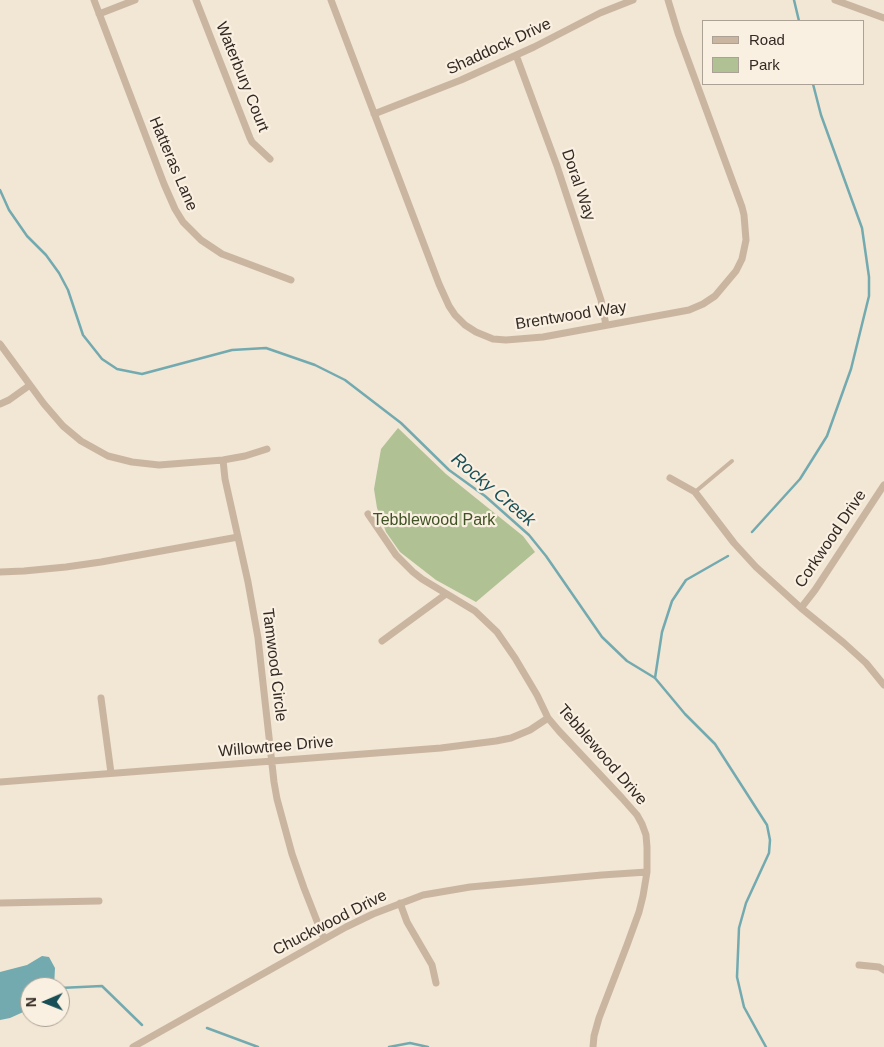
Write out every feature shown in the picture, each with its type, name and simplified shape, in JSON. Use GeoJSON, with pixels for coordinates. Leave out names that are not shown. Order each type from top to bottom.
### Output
{"type":"FeatureCollection","features":[{"type":"Feature","properties":{"kind":"street","name":"Hatteras Lane"},"geometry":{"type":"LineString","coordinates":[[94,0],[164,184],[183,222],[201,240],[222,254],[291,280]]}},
{"type":"Feature","properties":{"kind":"street"},"geometry":{"type":"LineString","coordinates":[[99,14],[135,0]]}},
{"type":"Feature","properties":{"kind":"street","name":"Waterbury Court"},"geometry":{"type":"LineString","coordinates":[[196,0],[250,138],[270,159]]}},
{"type":"Feature","properties":{"kind":"street","name":"Brentwood Way"},"geometry":{"type":"LineString","coordinates":[[331,0],[449,306],[465,325],[481,335],[493,339],[506,340],[543,336],[689,310],[715,296],[736,271],[742,259],[746,231],[742,207],[678,33],[668,0]]}},
{"type":"Feature","properties":{"kind":"street","name":"Shaddock Drive"},"geometry":{"type":"LineString","coordinates":[[374,114],[516,56],[600,13],[633,0]]}},
{"type":"Feature","properties":{"kind":"street"},"geometry":{"type":"LineString","coordinates":[[835,0],[884,18]]}},
{"type":"Feature","properties":{"kind":"street","name":"Doral Way"},"geometry":{"type":"LineString","coordinates":[[516,56],[560,175],[601,300],[606,325]]}},
{"type":"Feature","properties":{"kind":"street"},"geometry":{"type":"LineString","coordinates":[[0,344],[44,404],[63,426],[81,441],[108,456],[144,464],[158,464],[223,460],[245,456],[266,448]]}},
{"type":"Feature","properties":{"kind":"street"},"geometry":{"type":"LineString","coordinates":[[0,404],[30,385]]}},
{"type":"Feature","properties":{"kind":"street","name":"Tamwood Circle"},"geometry":{"type":"LineString","coordinates":[[223,460],[225,479],[248,582],[258,638],[277,799],[292,854],[324,939]]}},
{"type":"Feature","properties":{"kind":"street"},"geometry":{"type":"LineString","coordinates":[[670,478],[695,492],[746,557],[801,608],[866,663],[884,685]]}},
{"type":"Feature","properties":{"kind":"street","name":"Corkwood Drive"},"geometry":{"type":"LineString","coordinates":[[801,608],[815,590],[884,485]]}},
{"type":"Feature","properties":{"kind":"street","name":"Tebblewood Drive"},"geometry":{"type":"LineString","coordinates":[[368,514],[387,544],[404,564],[422,579],[475,611],[497,632],[537,694],[548,718],[637,816],[642,824],[646,835],[647,872],[639,912],[599,1018],[593,1047]]}},
{"type":"Feature","properties":{"kind":"street"},"geometry":{"type":"LineString","coordinates":[[0,572],[66,567],[101,562],[238,537]]}},
{"type":"Feature","properties":{"kind":"street"},"geometry":{"type":"LineString","coordinates":[[382,641],[446,594]]}},
{"type":"Feature","properties":{"kind":"street"},"geometry":{"type":"LineString","coordinates":[[101,698],[112,773]]}},
{"type":"Feature","properties":{"kind":"street","name":"Willowtree Drive"},"geometry":{"type":"LineString","coordinates":[[0,782],[431,749],[496,742],[530,730],[548,718]]}},
{"type":"Feature","properties":{"kind":"street","name":"Chuckwood Drive"},"geometry":{"type":"LineString","coordinates":[[133,1047],[324,939],[373,914],[423,895],[470,887],[647,872]]}},
{"type":"Feature","properties":{"kind":"street"},"geometry":{"type":"LineString","coordinates":[[0,903],[99,902]]}},
{"type":"Feature","properties":{"kind":"street"},"geometry":{"type":"LineString","coordinates":[[400,903],[407,922],[432,965],[436,982]]}},
{"type":"Feature","properties":{"kind":"street"},"geometry":{"type":"LineString","coordinates":[[859,965],[879,967],[884,970]]}},
{"type":"Feature","properties":{"kind":"lane"},"geometry":{"type":"LineString","coordinates":[[695,492],[732,461]]}},
{"type":"Feature","properties":{"kind":"green space","name":"Tebblewood Park"},"geometry":{"type":"Polygon","coordinates":[[[398,428],[446,474],[523,536],[535,552],[476,602],[436,580],[400,552],[386,532],[377,508],[374,489],[381,449],[398,428]]]}},
{"type":"Feature","properties":{"kind":"water"},"geometry":{"type":"Polygon","coordinates":[[[42,956],[49,957],[55,968],[55,977],[20,977],[20,1014],[0,1020],[0,972],[27,965],[42,956]]]}},
{"type":"Feature","properties":{"kind":"waterway"},"geometry":{"type":"LineString","coordinates":[[794,0],[799,20]]}},
{"type":"Feature","properties":{"kind":"waterway"},"geometry":{"type":"LineString","coordinates":[[752,532],[800,479],[827,436],[851,369],[869,296],[869,277],[862,228],[821,115],[813,85]]}},
{"type":"Feature","properties":{"kind":"waterway","name":"Rocky Creek"},"geometry":{"type":"LineString","coordinates":[[0,190],[9,210],[27,236],[46,255],[59,273],[68,290],[83,335],[102,359],[117,369],[142,374],[232,350],[266,348],[315,365],[345,380],[401,423],[449,470],[485,496],[529,535],[546,556],[602,637],[627,661],[655,678],[685,714],[715,744],[767,825],[770,840],[769,853],[746,903],[739,928],[737,977],[744,1007],[766,1047]]}},
{"type":"Feature","properties":{"kind":"waterway"},"geometry":{"type":"LineString","coordinates":[[655,678],[662,632],[672,601],[686,580],[728,556]]}},
{"type":"Feature","properties":{"kind":"waterway"},"geometry":{"type":"LineString","coordinates":[[70,988],[102,986],[142,1025]]}},
{"type":"Feature","properties":{"kind":"waterway"},"geometry":{"type":"LineString","coordinates":[[207,1028],[258,1047]]}},
{"type":"Feature","properties":{"kind":"waterway"},"geometry":{"type":"LineString","coordinates":[[389,1047],[410,1043],[428,1047]]}}]}
